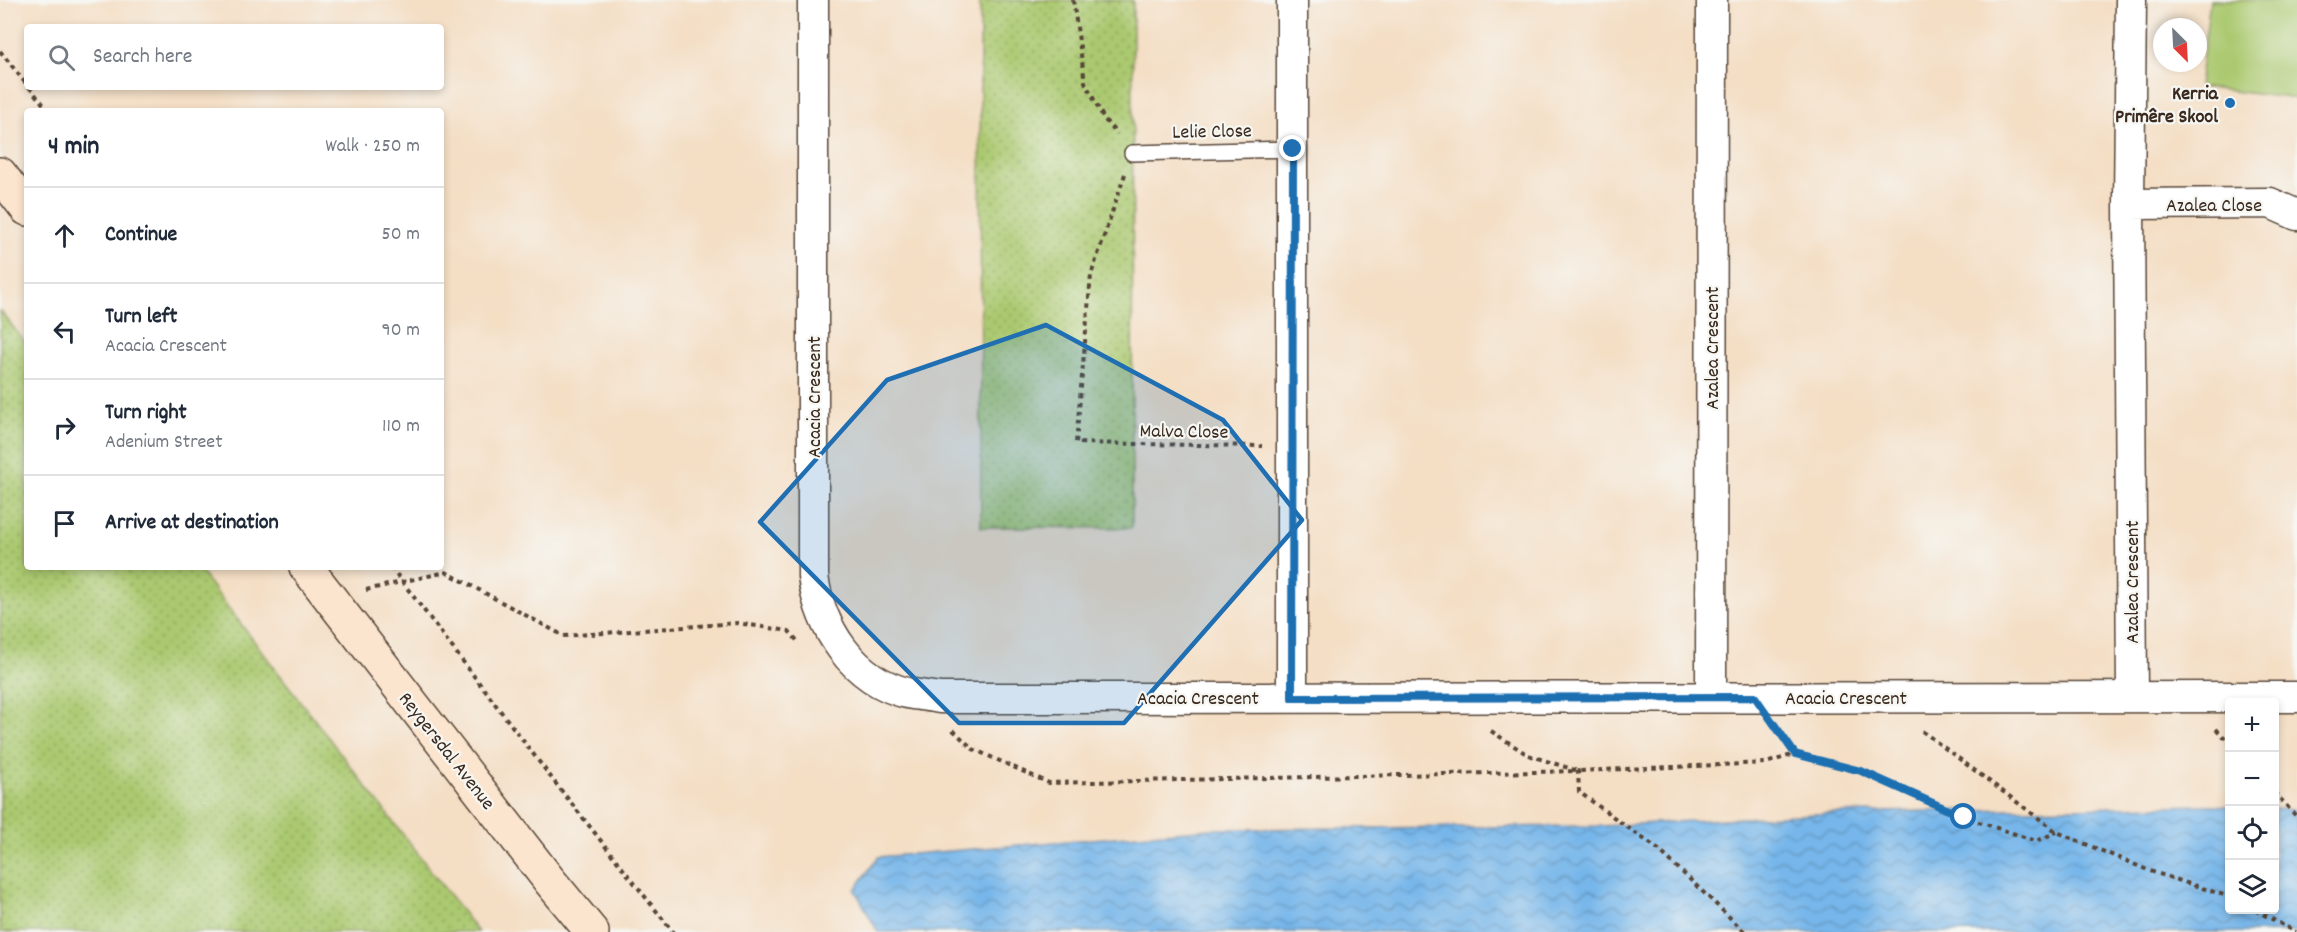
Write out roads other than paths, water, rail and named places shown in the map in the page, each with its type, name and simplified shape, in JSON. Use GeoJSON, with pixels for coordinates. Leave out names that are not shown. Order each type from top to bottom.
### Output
{"type":"FeatureCollection","features":[{"type":"Feature","properties":{"kind":"main road"},"geometry":{"type":"LineString","coordinates":[[0,174],[24,204]]}},
{"type":"Feature","properties":{"kind":"main road","name":"Reygersdal Avenue"},"geometry":{"type":"LineString","coordinates":[[308,570],[592,932]]}},
{"type":"Feature","properties":{"kind":"street","name":"Acacia Crescent"},"geometry":{"type":"LineString","coordinates":[[813,0],[813,576],[815,595],[832,635],[846,655],[885,684],[907,693],[940,698],[2297,696]]}},
{"type":"Feature","properties":{"kind":"street"},"geometry":{"type":"LineString","coordinates":[[1292,698],[1293,0]]}},
{"type":"Feature","properties":{"kind":"street","name":"Azalea Crescent"},"geometry":{"type":"LineString","coordinates":[[1712,0],[1712,697]]}},
{"type":"Feature","properties":{"kind":"street","name":"Azalea Crescent"},"geometry":{"type":"LineString","coordinates":[[2131,0],[2129,204],[2132,697]]}},
{"type":"Feature","properties":{"kind":"street","name":"Azalea Close"},"geometry":{"type":"LineString","coordinates":[[2129,204],[2270,203],[2297,215]]}},
{"type":"Feature","properties":{"kind":"lane","name":"Lelie Close"},"geometry":{"type":"LineString","coordinates":[[1132,153],[1293,149]]}},
{"type":"Feature","properties":{"kind":"water"},"geometry":{"type":"Polygon","coordinates":[[[2225,806],[2225,914],[2279,914],[2279,809],[2297,810],[2297,932],[878,932],[855,890],[878,857],[1211,829],[1603,826],[1833,813],[2225,806]]]}},
{"type":"Feature","properties":{"kind":"place","name":"Kerria Primêre Skool"},"geometry":{"type":"Point","coordinates":[2230,103]}}]}
